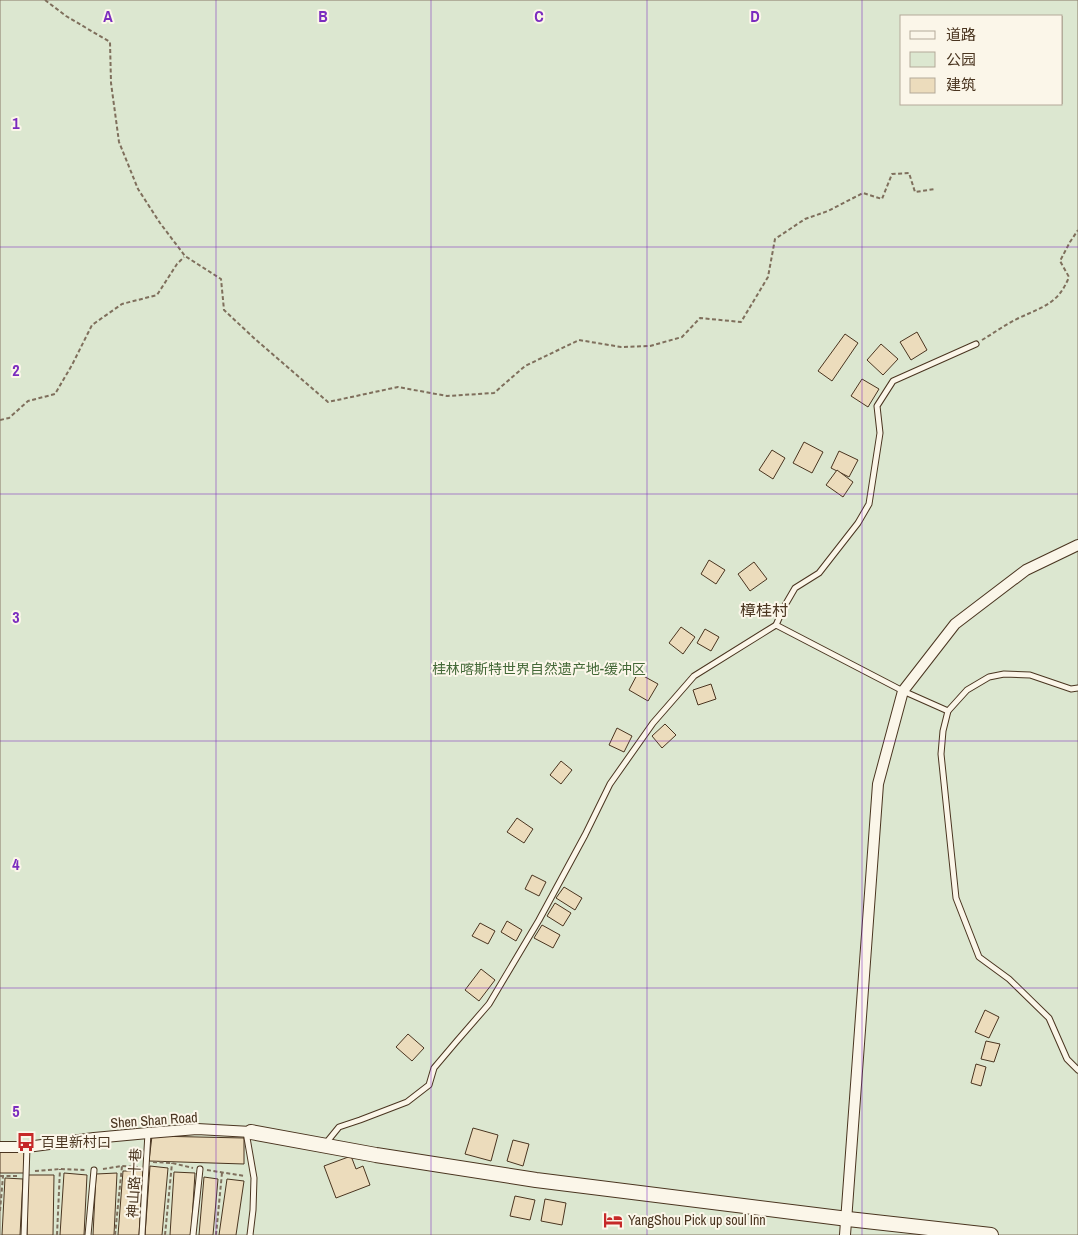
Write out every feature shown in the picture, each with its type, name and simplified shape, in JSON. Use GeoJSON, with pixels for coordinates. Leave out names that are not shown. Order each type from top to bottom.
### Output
{"type":"FeatureCollection","features":[{"type":"Feature","properties":{"kind":"main road"},"geometry":{"type":"LineString","coordinates":[[249,1132],[376,1155],[536,1180],[991,1235]]}},
{"type":"Feature","properties":{"kind":"street"},"geometry":{"type":"LineString","coordinates":[[846,1235],[878,784],[903,691],[955,624],[1026,570],[1078,545]]}},
{"type":"Feature","properties":{"kind":"street","name":"Shen Shan Road"},"geometry":{"type":"LineString","coordinates":[[0,1147],[27,1147],[94,1138],[197,1129],[249,1132]]}},
{"type":"Feature","properties":{"kind":"lane"},"geometry":{"type":"LineString","coordinates":[[324,1146],[339,1127],[408,1102],[429,1085],[434,1068],[490,1004],[539,920],[610,784],[653,723],[694,676],[776,625],[795,588],[819,573],[858,523],[869,504],[880,433],[877,406],[893,381],[976,344]]}},
{"type":"Feature","properties":{"kind":"lane"},"geometry":{"type":"LineString","coordinates":[[776,625],[903,691],[948,711]]}},
{"type":"Feature","properties":{"kind":"lane"},"geometry":{"type":"LineString","coordinates":[[1078,688],[1070,689],[1030,675],[1004,674],[990,678],[967,690],[948,711],[940,754],[956,898],[979,957],[1009,979],[1049,1018],[1067,1059],[1078,1070]]}},
{"type":"Feature","properties":{"kind":"lane"},"geometry":{"type":"LineString","coordinates":[[249,1132],[254,1178],[250,1235]]}},
{"type":"Feature","properties":{"kind":"lane","name":"神山路十巷"},"geometry":{"type":"LineString","coordinates":[[142,1235],[148,1133]]}},
{"type":"Feature","properties":{"kind":"lane"},"geometry":{"type":"LineString","coordinates":[[24,1235],[27,1147]]}},
{"type":"Feature","properties":{"kind":"lane"},"geometry":{"type":"LineString","coordinates":[[88,1235],[94,1170]]}},
{"type":"Feature","properties":{"kind":"lane"},"geometry":{"type":"LineString","coordinates":[[193,1235],[200,1170]]}},
{"type":"Feature","properties":{"kind":"path"},"geometry":{"type":"LineString","coordinates":[[45,0],[66,16],[110,42],[111,83],[119,142],[138,189],[160,223],[184,256],[221,279],[224,310],[328,402],[398,387],[447,396],[494,393],[525,366],[579,340],[620,347],[650,346],[682,337],[700,318],[741,322],[768,277],[775,239],[805,219],[828,211],[863,193],[882,199],[892,174],[909,173],[914,192],[935,189]]}},
{"type":"Feature","properties":{"kind":"path"},"geometry":{"type":"LineString","coordinates":[[976,344],[1048,304],[1064,290],[1069,277],[1060,261],[1078,230]]}},
{"type":"Feature","properties":{"kind":"path"},"geometry":{"type":"LineString","coordinates":[[0,420],[10,418],[28,401],[55,394],[92,325],[122,304],[157,295],[184,256]]}},
{"type":"Feature","properties":{"kind":"path"},"geometry":{"type":"LineString","coordinates":[[165,1235],[172,1163]]}},
{"type":"Feature","properties":{"kind":"path"},"geometry":{"type":"LineString","coordinates":[[115,1235],[122,1166]]}},
{"type":"Feature","properties":{"kind":"path"},"geometry":{"type":"LineString","coordinates":[[57,1235],[60,1169]]}},
{"type":"Feature","properties":{"kind":"path"},"geometry":{"type":"LineString","coordinates":[[216,1235],[222,1173]]}},
{"type":"Feature","properties":{"kind":"path"},"geometry":{"type":"LineString","coordinates":[[0,1210],[2,1176],[26,1176]]}},
{"type":"Feature","properties":{"kind":"green space","name":"桂林喀斯特世界自然遗产地-缓冲区"},"geometry":{"type":"Polygon","coordinates":[[[0,0],[1078,0],[1078,1235],[0,1235],[0,0]]]}},
{"type":"Feature","properties":{"kind":"building"},"geometry":{"type":"Polygon","coordinates":[[[917,332],[927,350],[911,360],[900,342],[917,332]]]}},
{"type":"Feature","properties":{"kind":"building"},"geometry":{"type":"Polygon","coordinates":[[[845,334],[858,343],[832,381],[818,371],[845,334]]]}},
{"type":"Feature","properties":{"kind":"building"},"geometry":{"type":"Polygon","coordinates":[[[881,344],[898,359],[883,375],[867,360],[881,344]]]}},
{"type":"Feature","properties":{"kind":"building"},"geometry":{"type":"Polygon","coordinates":[[[862,379],[879,389],[868,407],[851,396],[862,379]]]}},
{"type":"Feature","properties":{"kind":"building"},"geometry":{"type":"Polygon","coordinates":[[[804,442],[823,452],[812,473],[793,463],[804,442]]]}},
{"type":"Feature","properties":{"kind":"building"},"geometry":{"type":"Polygon","coordinates":[[[772,450],[785,458],[773,479],[759,470],[772,450]]]}},
{"type":"Feature","properties":{"kind":"building"},"geometry":{"type":"Polygon","coordinates":[[[839,451],[858,460],[849,477],[831,468],[839,451]]]}},
{"type":"Feature","properties":{"kind":"building"},"geometry":{"type":"Polygon","coordinates":[[[837,470],[853,482],[843,497],[826,485],[837,470]]]}},
{"type":"Feature","properties":{"kind":"building"},"geometry":{"type":"Polygon","coordinates":[[[709,560],[725,570],[716,584],[701,574],[709,560]]]}},
{"type":"Feature","properties":{"kind":"building"},"geometry":{"type":"Polygon","coordinates":[[[754,562],[767,579],[750,591],[738,574],[754,562]]]}},
{"type":"Feature","properties":{"kind":"building"},"geometry":{"type":"Polygon","coordinates":[[[681,627],[695,637],[683,654],[669,643],[681,627]]]}},
{"type":"Feature","properties":{"kind":"building"},"geometry":{"type":"Polygon","coordinates":[[[705,629],[719,637],[711,651],[697,643],[705,629]]]}},
{"type":"Feature","properties":{"kind":"building"},"geometry":{"type":"Polygon","coordinates":[[[638,673],[658,684],[648,701],[629,690],[638,673]]]}},
{"type":"Feature","properties":{"kind":"building"},"geometry":{"type":"Polygon","coordinates":[[[711,684],[716,699],[698,705],[693,690],[711,684]]]}},
{"type":"Feature","properties":{"kind":"building"},"geometry":{"type":"Polygon","coordinates":[[[665,724],[676,735],[662,748],[652,736],[665,724]]]}},
{"type":"Feature","properties":{"kind":"building"},"geometry":{"type":"Polygon","coordinates":[[[617,728],[632,736],[624,752],[609,745],[617,728]]]}},
{"type":"Feature","properties":{"kind":"building"},"geometry":{"type":"Polygon","coordinates":[[[561,761],[572,770],[561,784],[550,775],[561,761]]]}},
{"type":"Feature","properties":{"kind":"building"},"geometry":{"type":"Polygon","coordinates":[[[517,818],[533,829],[524,843],[507,832],[517,818]]]}},
{"type":"Feature","properties":{"kind":"building"},"geometry":{"type":"Polygon","coordinates":[[[532,875],[546,882],[539,896],[525,889],[532,875]]]}},
{"type":"Feature","properties":{"kind":"building"},"geometry":{"type":"Polygon","coordinates":[[[564,887],[582,898],[575,910],[556,898],[564,887]]]}},
{"type":"Feature","properties":{"kind":"building"},"geometry":{"type":"Polygon","coordinates":[[[555,903],[571,913],[563,926],[547,916],[555,903]]]}},
{"type":"Feature","properties":{"kind":"building"},"geometry":{"type":"Polygon","coordinates":[[[507,921],[522,930],[516,941],[501,932],[507,921]]]}},
{"type":"Feature","properties":{"kind":"building"},"geometry":{"type":"Polygon","coordinates":[[[480,923],[495,931],[488,944],[472,936],[480,923]]]}},
{"type":"Feature","properties":{"kind":"building"},"geometry":{"type":"Polygon","coordinates":[[[542,925],[560,935],[553,948],[534,938],[542,925]]]}},
{"type":"Feature","properties":{"kind":"building"},"geometry":{"type":"Polygon","coordinates":[[[481,969],[495,980],[479,1001],[465,990],[481,969]]]}},
{"type":"Feature","properties":{"kind":"building"},"geometry":{"type":"Polygon","coordinates":[[[985,1010],[999,1017],[989,1038],[975,1032],[985,1010]]]}},
{"type":"Feature","properties":{"kind":"building"},"geometry":{"type":"Polygon","coordinates":[[[408,1034],[424,1048],[412,1061],[396,1047],[408,1034]]]}},
{"type":"Feature","properties":{"kind":"building"},"geometry":{"type":"Polygon","coordinates":[[[986,1041],[1000,1044],[994,1062],[981,1059],[986,1041]]]}},
{"type":"Feature","properties":{"kind":"building"},"geometry":{"type":"Polygon","coordinates":[[[976,1064],[986,1067],[981,1086],[971,1083],[976,1064]]]}},
{"type":"Feature","properties":{"kind":"building"},"geometry":{"type":"Polygon","coordinates":[[[473,1128],[498,1135],[491,1161],[465,1154],[473,1128]]]}},
{"type":"Feature","properties":{"kind":"building"},"geometry":{"type":"Polygon","coordinates":[[[152,1136],[244,1138],[244,1164],[149,1161],[152,1136]]]}},
{"type":"Feature","properties":{"kind":"building"},"geometry":{"type":"Polygon","coordinates":[[[513,1140],[529,1144],[523,1166],[507,1161],[513,1140]]]}},
{"type":"Feature","properties":{"kind":"building"},"geometry":{"type":"Polygon","coordinates":[[[24,1148],[24,1173],[0,1173],[0,1149],[24,1148]]]}},
{"type":"Feature","properties":{"kind":"building"},"geometry":{"type":"Polygon","coordinates":[[[351,1156],[356,1169],[363,1166],[370,1185],[336,1198],[324,1166],[351,1156]]]}},
{"type":"Feature","properties":{"kind":"building"},"geometry":{"type":"Polygon","coordinates":[[[150,1166],[168,1168],[162,1235],[145,1235],[150,1166]]]}},
{"type":"Feature","properties":{"kind":"building"},"geometry":{"type":"Polygon","coordinates":[[[123,1171],[143,1171],[139,1235],[118,1235],[123,1171]]]}},
{"type":"Feature","properties":{"kind":"building"},"geometry":{"type":"Polygon","coordinates":[[[174,1172],[195,1173],[191,1235],[170,1235],[174,1172]]]}},
{"type":"Feature","properties":{"kind":"building"},"geometry":{"type":"Polygon","coordinates":[[[64,1173],[87,1175],[84,1235],[60,1235],[64,1173]]]}},
{"type":"Feature","properties":{"kind":"building"},"geometry":{"type":"Polygon","coordinates":[[[117,1173],[114,1235],[93,1235],[96,1174],[117,1173]]]}},
{"type":"Feature","properties":{"kind":"building"},"geometry":{"type":"Polygon","coordinates":[[[28,1175],[54,1175],[53,1235],[27,1235],[28,1175]]]}},
{"type":"Feature","properties":{"kind":"building"},"geometry":{"type":"Polygon","coordinates":[[[204,1177],[218,1179],[213,1235],[199,1235],[204,1177]]]}},
{"type":"Feature","properties":{"kind":"building"},"geometry":{"type":"Polygon","coordinates":[[[5,1178],[23,1179],[20,1235],[2,1235],[5,1178]]]}},
{"type":"Feature","properties":{"kind":"building"},"geometry":{"type":"Polygon","coordinates":[[[227,1179],[244,1181],[236,1235],[219,1235],[227,1179]]]}},
{"type":"Feature","properties":{"kind":"building"},"geometry":{"type":"Polygon","coordinates":[[[515,1196],[535,1200],[530,1220],[510,1216],[515,1196]]]}},
{"type":"Feature","properties":{"kind":"building"},"geometry":{"type":"Polygon","coordinates":[[[545,1199],[566,1203],[562,1225],[541,1221],[545,1199]]]}},
{"type":"Feature","properties":{"kind":"place","name":"百里新村口"},"geometry":{"type":"Point","coordinates":[26,1142]}},
{"type":"Feature","properties":{"kind":"place","name":"YangShou Pick up soul Inn"},"geometry":{"type":"Point","coordinates":[613,1220]}},
{"type":"Feature","properties":{"kind":"district","name":"樟桂村"},"geometry":{"type":"Point","coordinates":[764,610]}}]}
